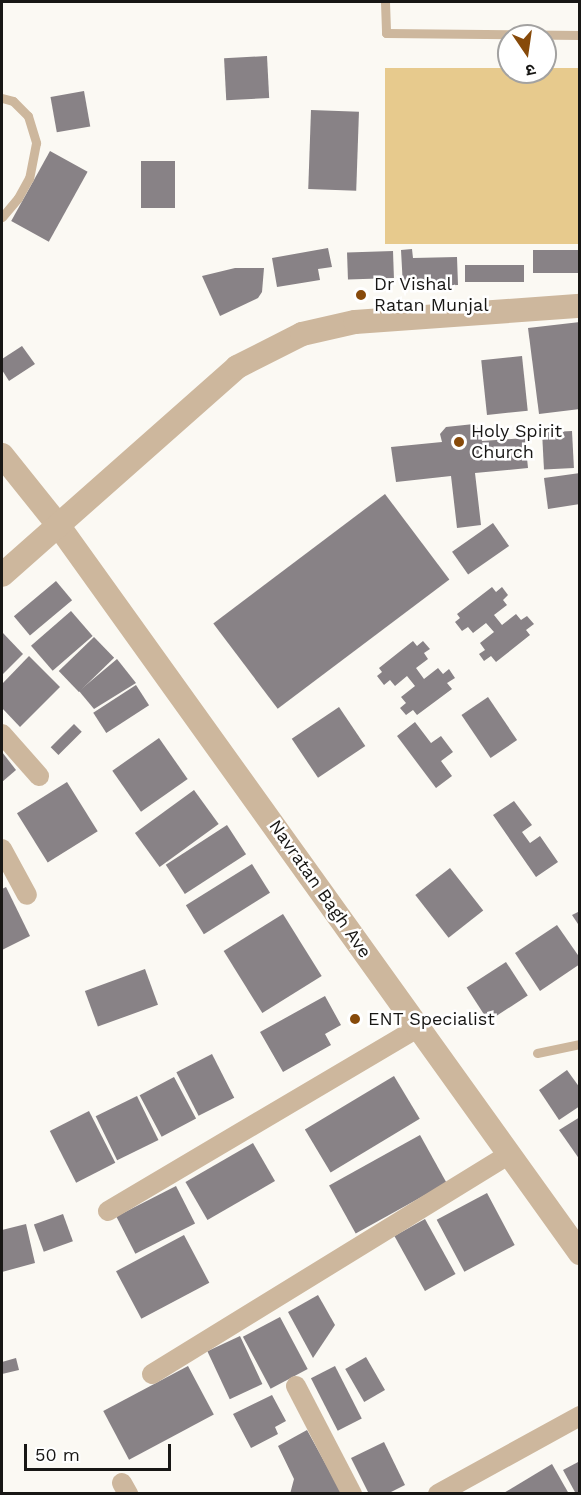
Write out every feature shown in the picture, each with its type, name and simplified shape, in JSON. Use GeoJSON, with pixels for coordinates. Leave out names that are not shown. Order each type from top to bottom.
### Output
{"type":"FeatureCollection","features":[{"type":"Feature","properties":{"kind":"street"},"geometry":{"type":"LineString","coordinates":[[2,575],[237,367],[302,334],[355,322],[579,306]]}},
{"type":"Feature","properties":{"kind":"street","name":"Navratan Bagh Ave"},"geometry":{"type":"LineString","coordinates":[[2,455],[58,525],[579,1253]]}},
{"type":"Feature","properties":{"kind":"street"},"geometry":{"type":"LineString","coordinates":[[2,735],[39,776]]}},
{"type":"Feature","properties":{"kind":"street"},"geometry":{"type":"LineString","coordinates":[[2,849],[27,895]]}},
{"type":"Feature","properties":{"kind":"street"},"geometry":{"type":"LineString","coordinates":[[108,1211],[418,1028]]}},
{"type":"Feature","properties":{"kind":"street"},"geometry":{"type":"LineString","coordinates":[[152,1374],[509,1154]]}},
{"type":"Feature","properties":{"kind":"street"},"geometry":{"type":"LineString","coordinates":[[296,1386],[352,1494]]}},
{"type":"Feature","properties":{"kind":"street"},"geometry":{"type":"LineString","coordinates":[[438,1494],[579,1416]]}},
{"type":"Feature","properties":{"kind":"lane"},"geometry":{"type":"LineString","coordinates":[[385,2],[386,33],[579,35]]}},
{"type":"Feature","properties":{"kind":"lane"},"geometry":{"type":"LineString","coordinates":[[2,98],[13,101],[28,116],[36,143],[29,178],[18,198],[2,217]]}},
{"type":"Feature","properties":{"kind":"lane"},"geometry":{"type":"LineString","coordinates":[[537,1053],[579,1044]]}},
{"type":"Feature","properties":{"kind":"shaded area"},"geometry":{"type":"Polygon","coordinates":[[[385,68],[497,68],[497,84],[557,84],[557,68],[579,68],[579,244],[385,244],[385,68]]]}},
{"type":"Feature","properties":{"kind":"building"},"geometry":{"type":"Polygon","coordinates":[[[267,56],[269,98],[226,100],[224,58],[267,56]]]}},
{"type":"Feature","properties":{"kind":"building"},"geometry":{"type":"Polygon","coordinates":[[[84,91],[90,126],[57,132],[51,97],[84,91]]]}},
{"type":"Feature","properties":{"kind":"building"},"geometry":{"type":"Polygon","coordinates":[[[311,110],[359,112],[356,191],[308,189],[311,110]]]}},
{"type":"Feature","properties":{"kind":"building"},"geometry":{"type":"Polygon","coordinates":[[[50,151],[88,172],[49,242],[11,221],[50,151]]]}},
{"type":"Feature","properties":{"kind":"building"},"geometry":{"type":"Polygon","coordinates":[[[141,161],[175,161],[175,208],[141,208],[141,161]]]}},
{"type":"Feature","properties":{"kind":"building"},"geometry":{"type":"Polygon","coordinates":[[[328,248],[332,267],[318,269],[320,280],[277,287],[272,258],[328,248]]]}},
{"type":"Feature","properties":{"kind":"building"},"geometry":{"type":"Polygon","coordinates":[[[412,249],[413,258],[457,257],[458,285],[403,287],[401,250],[412,249]]]}},
{"type":"Feature","properties":{"kind":"building"},"geometry":{"type":"Polygon","coordinates":[[[533,250],[580,250],[580,273],[533,273],[533,250]]]}},
{"type":"Feature","properties":{"kind":"building"},"geometry":{"type":"Polygon","coordinates":[[[393,251],[394,278],[348,280],[347,253],[393,251]]]}},
{"type":"Feature","properties":{"kind":"building"},"geometry":{"type":"Polygon","coordinates":[[[465,265],[524,265],[524,282],[465,282],[465,265]]]}},
{"type":"Feature","properties":{"kind":"building"},"geometry":{"type":"Polygon","coordinates":[[[235,268],[264,268],[262,292],[258,298],[220,316],[202,276],[235,268]]]}},
{"type":"Feature","properties":{"kind":"building"},"geometry":{"type":"Polygon","coordinates":[[[580,322],[580,409],[539,414],[528,328],[580,322]]]}},
{"type":"Feature","properties":{"kind":"building"},"geometry":{"type":"Polygon","coordinates":[[[22,346],[35,364],[9,381],[2,370],[2,359],[22,346]]]}},
{"type":"Feature","properties":{"kind":"building"},"geometry":{"type":"Polygon","coordinates":[[[522,356],[528,411],[487,415],[481,360],[522,356]]]}},
{"type":"Feature","properties":{"kind":"building"},"geometry":{"type":"Polygon","coordinates":[[[474,424],[480,431],[482,441],[525,438],[528,468],[475,473],[481,525],[457,528],[451,476],[396,482],[391,447],[442,442],[440,434],[446,427],[474,424]]]}},
{"type":"Feature","properties":{"kind":"building"},"geometry":{"type":"Polygon","coordinates":[[[572,431],[574,468],[544,470],[542,433],[572,431]]]}},
{"type":"Feature","properties":{"kind":"building"},"geometry":{"type":"Polygon","coordinates":[[[580,473],[580,504],[548,509],[544,478],[580,473]]]}},
{"type":"Feature","properties":{"kind":"building"},"geometry":{"type":"Polygon","coordinates":[[[385,494],[449,579],[278,709],[213,623],[385,494]]]}},
{"type":"Feature","properties":{"kind":"building"},"geometry":{"type":"Polygon","coordinates":[[[493,523],[509,546],[468,575],[452,552],[493,523]]]}},
{"type":"Feature","properties":{"kind":"building"},"geometry":{"type":"Polygon","coordinates":[[[56,581],[72,600],[30,636],[14,616],[56,581]]]}},
{"type":"Feature","properties":{"kind":"building"},"geometry":{"type":"Polygon","coordinates":[[[492,587],[496,592],[502,587],[508,595],[503,600],[507,605],[494,615],[502,625],[516,614],[521,620],[527,616],[534,624],[526,630],[530,635],[496,662],[491,656],[484,661],[479,654],[485,650],[480,643],[494,632],[486,623],[473,633],[468,627],[462,631],[455,622],[460,618],[457,614],[492,587]]]}},
{"type":"Feature","properties":{"kind":"building"},"geometry":{"type":"Polygon","coordinates":[[[71,611],[93,636],[53,671],[31,646],[71,611]]]}},
{"type":"Feature","properties":{"kind":"building"},"geometry":{"type":"Polygon","coordinates":[[[2,632],[23,654],[2,675],[2,632]]]}},
{"type":"Feature","properties":{"kind":"building"},"geometry":{"type":"Polygon","coordinates":[[[94,637],[114,658],[79,692],[59,671],[94,637]]]}},
{"type":"Feature","properties":{"kind":"building"},"geometry":{"type":"Polygon","coordinates":[[[413,641],[417,646],[423,641],[430,649],[424,653],[428,659],[416,668],[424,679],[438,668],[443,674],[449,669],[455,678],[447,683],[452,689],[417,715],[413,710],[406,715],[400,708],[406,703],[401,697],[415,686],[407,676],[395,686],[390,680],[384,685],[377,676],[382,672],[379,668],[413,641]]]}},
{"type":"Feature","properties":{"kind":"building"},"geometry":{"type":"Polygon","coordinates":[[[29,656],[60,687],[20,727],[2,708],[2,684],[29,656]]]}},
{"type":"Feature","properties":{"kind":"building"},"geometry":{"type":"Polygon","coordinates":[[[117,659],[136,683],[94,709],[79,691],[117,659]]]}},
{"type":"Feature","properties":{"kind":"building"},"geometry":{"type":"Polygon","coordinates":[[[136,685],[149,705],[106,733],[93,713],[136,685]]]}},
{"type":"Feature","properties":{"kind":"building"},"geometry":{"type":"Polygon","coordinates":[[[488,697],[517,740],[491,758],[461,715],[488,697]]]}},
{"type":"Feature","properties":{"kind":"building"},"geometry":{"type":"Polygon","coordinates":[[[339,707],[365,746],[318,778],[292,739],[339,707]]]}},
{"type":"Feature","properties":{"kind":"building"},"geometry":{"type":"Polygon","coordinates":[[[415,722],[431,743],[441,736],[453,752],[441,761],[452,776],[436,788],[397,736],[415,722]]]}},
{"type":"Feature","properties":{"kind":"building"},"geometry":{"type":"Polygon","coordinates":[[[74,724],[82,732],[58,755],[51,747],[74,724]]]}},
{"type":"Feature","properties":{"kind":"building"},"geometry":{"type":"Polygon","coordinates":[[[159,738],[188,779],[141,812],[112,771],[159,738]]]}},
{"type":"Feature","properties":{"kind":"building"},"geometry":{"type":"Polygon","coordinates":[[[2,752],[16,770],[2,782],[2,752]]]}},
{"type":"Feature","properties":{"kind":"building"},"geometry":{"type":"Polygon","coordinates":[[[67,782],[98,831],[48,862],[17,813],[67,782]]]}},
{"type":"Feature","properties":{"kind":"building"},"geometry":{"type":"Polygon","coordinates":[[[194,790],[219,824],[160,867],[135,833],[194,790]]]}},
{"type":"Feature","properties":{"kind":"building"},"geometry":{"type":"Polygon","coordinates":[[[514,801],[532,825],[522,832],[530,843],[540,836],[558,862],[536,877],[493,815],[514,801]]]}},
{"type":"Feature","properties":{"kind":"building"},"geometry":{"type":"Polygon","coordinates":[[[227,825],[246,854],[185,894],[166,865],[227,825]]]}},
{"type":"Feature","properties":{"kind":"building"},"geometry":{"type":"Polygon","coordinates":[[[252,864],[270,893],[204,934],[186,905],[252,864]]]}},
{"type":"Feature","properties":{"kind":"building"},"geometry":{"type":"Polygon","coordinates":[[[450,868],[483,911],[449,938],[415,895],[450,868]]]}},
{"type":"Feature","properties":{"kind":"building"},"geometry":{"type":"Polygon","coordinates":[[[6,887],[30,936],[2,950],[2,889],[6,887]]]}},
{"type":"Feature","properties":{"kind":"building"},"geometry":{"type":"Polygon","coordinates":[[[580,911],[580,927],[572,915],[580,911]]]}},
{"type":"Feature","properties":{"kind":"building"},"geometry":{"type":"Polygon","coordinates":[[[283,914],[322,976],[262,1013],[224,951],[283,914]]]}},
{"type":"Feature","properties":{"kind":"building"},"geometry":{"type":"Polygon","coordinates":[[[557,925],[580,958],[580,964],[540,991],[515,953],[557,925]]]}},
{"type":"Feature","properties":{"kind":"building"},"geometry":{"type":"Polygon","coordinates":[[[506,962],[528,996],[488,1021],[467,988],[506,962]]]}},
{"type":"Feature","properties":{"kind":"building"},"geometry":{"type":"Polygon","coordinates":[[[145,969],[158,1005],[98,1027],[85,991],[145,969]]]}},
{"type":"Feature","properties":{"kind":"building"},"geometry":{"type":"Polygon","coordinates":[[[325,996],[341,1025],[325,1034],[331,1045],[283,1072],[260,1032],[325,996]]]}},
{"type":"Feature","properties":{"kind":"building"},"geometry":{"type":"Polygon","coordinates":[[[212,1054],[234,1098],[199,1116],[176,1072],[212,1054]]]}},
{"type":"Feature","properties":{"kind":"building"},"geometry":{"type":"Polygon","coordinates":[[[567,1070],[580,1088],[580,1106],[559,1120],[539,1090],[567,1070]]]}},
{"type":"Feature","properties":{"kind":"building"},"geometry":{"type":"Polygon","coordinates":[[[394,1076],[420,1119],[331,1172],[305,1130],[394,1076]]]}},
{"type":"Feature","properties":{"kind":"building"},"geometry":{"type":"Polygon","coordinates":[[[174,1077],[196,1118],[162,1137],[140,1095],[174,1077]]]}},
{"type":"Feature","properties":{"kind":"building"},"geometry":{"type":"Polygon","coordinates":[[[137,1096],[158,1140],[117,1160],[96,1116],[137,1096]]]}},
{"type":"Feature","properties":{"kind":"building"},"geometry":{"type":"Polygon","coordinates":[[[89,1111],[115,1163],[76,1183],[50,1131],[89,1111]]]}},
{"type":"Feature","properties":{"kind":"building"},"geometry":{"type":"Polygon","coordinates":[[[580,1117],[580,1160],[559,1130],[580,1117]]]}},
{"type":"Feature","properties":{"kind":"building"},"geometry":{"type":"Polygon","coordinates":[[[420,1135],[447,1183],[356,1234],[329,1185],[420,1135]]]}},
{"type":"Feature","properties":{"kind":"building"},"geometry":{"type":"Polygon","coordinates":[[[253,1143],[275,1181],[207,1220],[185,1182],[253,1143]]]}},
{"type":"Feature","properties":{"kind":"building"},"geometry":{"type":"Polygon","coordinates":[[[176,1186],[195,1223],[135,1254],[116,1216],[176,1186]]]}},
{"type":"Feature","properties":{"kind":"building"},"geometry":{"type":"Polygon","coordinates":[[[487,1193],[515,1245],[464,1272],[437,1220],[487,1193]]]}},
{"type":"Feature","properties":{"kind":"building"},"geometry":{"type":"Polygon","coordinates":[[[63,1214],[73,1241],[44,1252],[34,1225],[63,1214]]]}},
{"type":"Feature","properties":{"kind":"building"},"geometry":{"type":"Polygon","coordinates":[[[425,1219],[456,1274],[425,1291],[394,1236],[425,1219]]]}},
{"type":"Feature","properties":{"kind":"building"},"geometry":{"type":"Polygon","coordinates":[[[26,1224],[35,1263],[2,1272],[2,1230],[26,1224]]]}},
{"type":"Feature","properties":{"kind":"building"},"geometry":{"type":"Polygon","coordinates":[[[184,1235],[209,1283],[141,1319],[116,1271],[184,1235]]]}},
{"type":"Feature","properties":{"kind":"building"},"geometry":{"type":"Polygon","coordinates":[[[318,1295],[335,1325],[313,1358],[288,1312],[318,1295]]]}},
{"type":"Feature","properties":{"kind":"building"},"geometry":{"type":"Polygon","coordinates":[[[280,1317],[308,1369],[271,1389],[243,1337],[280,1317]]]}},
{"type":"Feature","properties":{"kind":"building"},"geometry":{"type":"Polygon","coordinates":[[[240,1336],[262,1384],[230,1399],[207,1351],[240,1336]]]}},
{"type":"Feature","properties":{"kind":"building"},"geometry":{"type":"Polygon","coordinates":[[[366,1357],[385,1390],[364,1402],[345,1369],[366,1357]]]}},
{"type":"Feature","properties":{"kind":"building"},"geometry":{"type":"Polygon","coordinates":[[[16,1358],[19,1370],[2,1374],[2,1362],[16,1358]]]}},
{"type":"Feature","properties":{"kind":"building"},"geometry":{"type":"Polygon","coordinates":[[[188,1366],[214,1415],[129,1460],[103,1411],[188,1366]]]}},
{"type":"Feature","properties":{"kind":"building"},"geometry":{"type":"Polygon","coordinates":[[[335,1366],[362,1419],[338,1431],[311,1378],[335,1366]]]}},
{"type":"Feature","properties":{"kind":"building"},"geometry":{"type":"Polygon","coordinates":[[[272,1395],[286,1421],[275,1427],[278,1434],[251,1448],[233,1414],[272,1395]]]}},
{"type":"Feature","properties":{"kind":"building"},"geometry":{"type":"Polygon","coordinates":[[[307,1430],[342,1494],[290,1494],[294,1479],[278,1446],[307,1430]]]}},
{"type":"Feature","properties":{"kind":"building"},"geometry":{"type":"Polygon","coordinates":[[[384,1442],[405,1485],[387,1494],[369,1494],[351,1458],[384,1442]]]}},
{"type":"Feature","properties":{"kind":"building"},"geometry":{"type":"Polygon","coordinates":[[[580,1461],[580,1494],[576,1494],[563,1470],[580,1461]]]}},
{"type":"Feature","properties":{"kind":"building"},"geometry":{"type":"Polygon","coordinates":[[[552,1464],[569,1494],[502,1494],[552,1464]]]}},
{"type":"Feature","properties":{"kind":"place","name":"Dr Vishal Ratan Munjal"},"geometry":{"type":"Point","coordinates":[361,295]}},
{"type":"Feature","properties":{"kind":"place","name":"Holy Spirit Church"},"geometry":{"type":"Point","coordinates":[459,442]}},
{"type":"Feature","properties":{"kind":"place","name":"ENT Specialist"},"geometry":{"type":"Point","coordinates":[355,1019]}}]}
